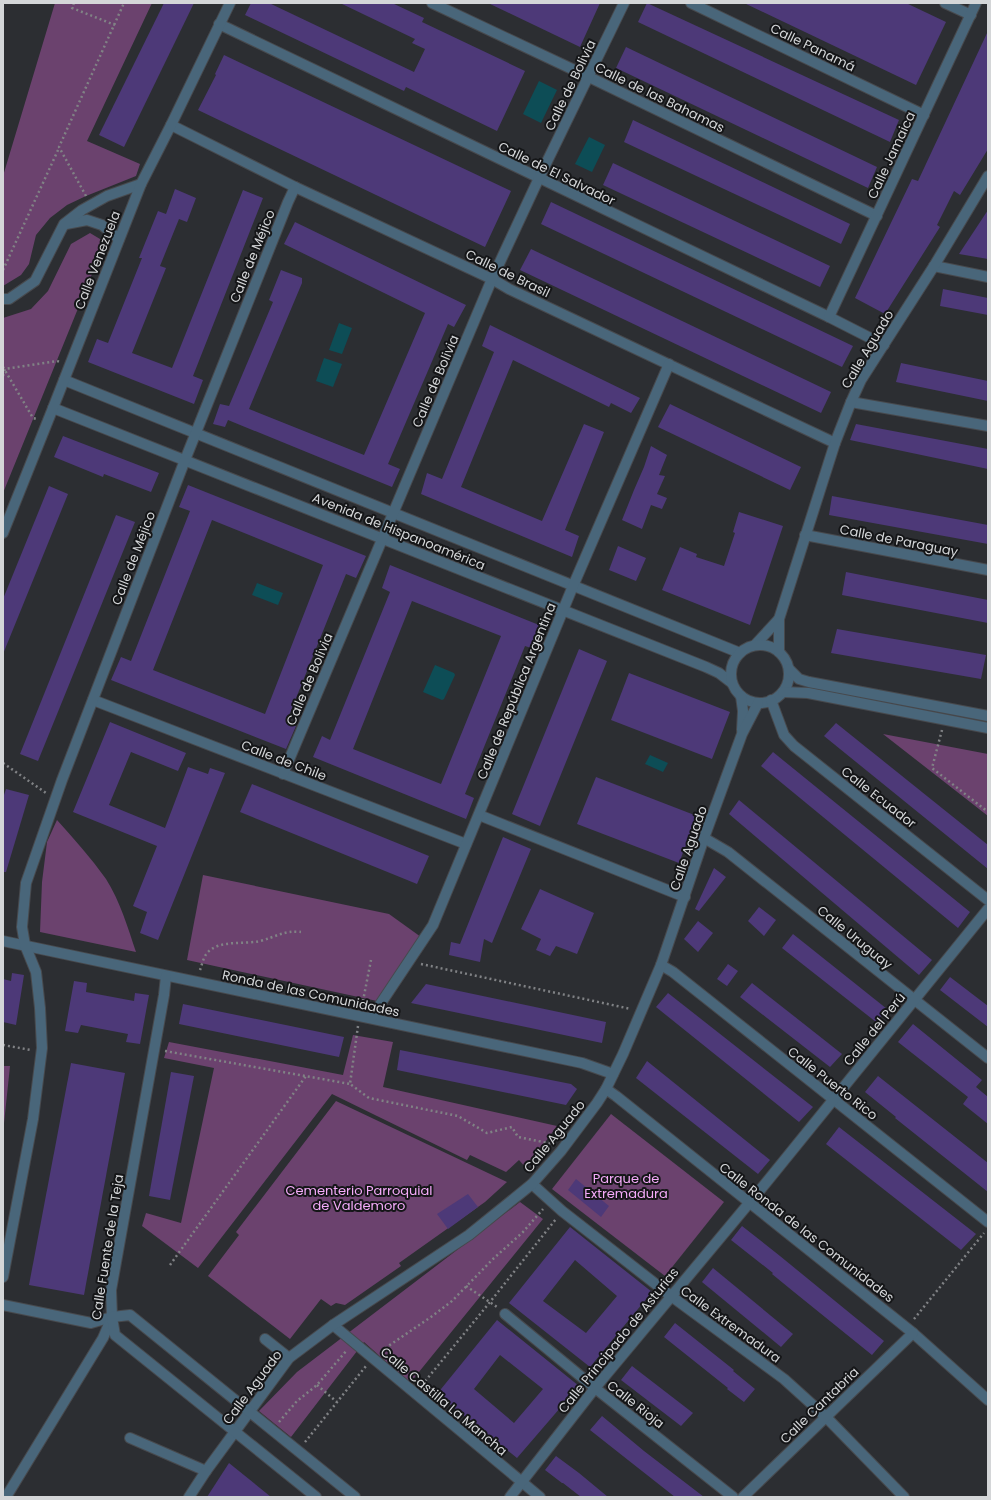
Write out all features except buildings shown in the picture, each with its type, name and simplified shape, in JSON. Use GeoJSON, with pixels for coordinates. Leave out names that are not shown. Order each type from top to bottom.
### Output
{"type":"FeatureCollection","features":[{"type":"Feature","properties":{"kind":"street","name":"Calle Venezuela"},"geometry":{"type":"LineString","coordinates":[[3,533],[140,184],[171,125],[230,3]]}},
{"type":"Feature","properties":{"kind":"street","name":"Calle de las Bahamas"},"geometry":{"type":"LineString","coordinates":[[432,3],[876,216]]}},
{"type":"Feature","properties":{"kind":"street","name":"Calle de Bolivia"},"geometry":{"type":"LineString","coordinates":[[283,774],[492,279],[624,3]]}},
{"type":"Feature","properties":{"kind":"street","name":"Calle Panamá"},"geometry":{"type":"LineString","coordinates":[[691,3],[924,115]]}},
{"type":"Feature","properties":{"kind":"street"},"geometry":{"type":"LineString","coordinates":[[945,3],[971,15]]}},
{"type":"Feature","properties":{"kind":"street","name":"Calle Jamaica"},"geometry":{"type":"LineString","coordinates":[[828,317],[976,3]]}},
{"type":"Feature","properties":{"kind":"street","name":"Calle de El Salvador"},"geometry":{"type":"LineString","coordinates":[[219,24],[884,345]]}},
{"type":"Feature","properties":{"kind":"street","name":"Calle de Brasil"},"geometry":{"type":"LineString","coordinates":[[171,125],[295,187],[492,279],[509,289],[835,443]]}},
{"type":"Feature","properties":{"kind":"street","name":"Calle Aguado"},"geometry":{"type":"LineString","coordinates":[[779,652],[779,619],[835,443],[851,402],[861,380],[934,266],[988,176]]}},
{"type":"Feature","properties":{"kind":"street"},"geometry":{"type":"LineString","coordinates":[[3,299],[9,299],[35,281],[64,224],[82,210],[107,196],[140,184]]}},
{"type":"Feature","properties":{"kind":"street","name":"Calle de Méjico"},"geometry":{"type":"LineString","coordinates":[[3,1277],[33,1119],[41,1052],[40,1008],[36,972],[24,945],[22,927],[26,883],[55,799],[185,460],[295,187]]}},
{"type":"Feature","properties":{"kind":"street"},"geometry":{"type":"LineString","coordinates":[[64,224],[87,220],[102,225],[119,239]]}},
{"type":"Feature","properties":{"kind":"street"},"geometry":{"type":"LineString","coordinates":[[934,266],[988,277]]}},
{"type":"Feature","properties":{"kind":"street","name":"Calle de República Argentina"},"geometry":{"type":"LineString","coordinates":[[371,1018],[433,926],[573,586],[669,364]]}},
{"type":"Feature","properties":{"kind":"street","name":"Avenida de Hispanoamérica"},"geometry":{"type":"LineString","coordinates":[[64,380],[740,653]]}},
{"type":"Feature","properties":{"kind":"street"},"geometry":{"type":"LineString","coordinates":[[851,402],[988,426]]}},
{"type":"Feature","properties":{"kind":"street","name":"Avenida de Hispanoamérica"},"geometry":{"type":"LineString","coordinates":[[53,408],[706,667],[720,673],[732,683]]}},
{"type":"Feature","properties":{"kind":"street","name":"Calle de Paraguay"},"geometry":{"type":"LineString","coordinates":[[805,535],[988,570]]}},
{"type":"Feature","properties":{"kind":"street","name":"Calle Aguado"},"geometry":{"type":"LineString","coordinates":[[755,645],[779,619]]}},
{"type":"Feature","properties":{"kind":"street"},"geometry":{"type":"LineString","coordinates":[[789,669],[787,685],[783,692],[771,700],[758,703],[749,701],[741,696],[732,683],[732,667],[735,659],[740,653],[755,645],[764,645],[772,647],[779,652],[789,669],[799,679],[808,682],[988,716]]}},
{"type":"Feature","properties":{"kind":"street"},"geometry":{"type":"LineString","coordinates":[[783,692],[808,693],[988,728]]}},
{"type":"Feature","properties":{"kind":"street","name":"Calle Aguado"},"geometry":{"type":"LineString","coordinates":[[741,696],[743,711],[742,734]]}},
{"type":"Feature","properties":{"kind":"street","name":"Calle de Chile"},"geometry":{"type":"LineString","coordinates":[[93,700],[466,844]]}},
{"type":"Feature","properties":{"kind":"street","name":"Calle Ecuador"},"geometry":{"type":"LineString","coordinates":[[771,700],[784,734],[794,746],[988,900]]}},
{"type":"Feature","properties":{"kind":"street","name":"Calle Aguado"},"geometry":{"type":"LineString","coordinates":[[189,1497],[206,1471],[289,1358],[333,1325],[469,1235],[532,1184],[565,1146],[606,1089],[642,1011],[661,965],[704,838],[742,734],[758,703]]}},
{"type":"Feature","properties":{"kind":"street"},"geometry":{"type":"LineString","coordinates":[[479,815],[685,897]]}},
{"type":"Feature","properties":{"kind":"street","name":"Calle Uruguay"},"geometry":{"type":"LineString","coordinates":[[704,838],[728,852],[914,1001],[988,1058]]}},
{"type":"Feature","properties":{"kind":"street","name":"Calle del Perú"},"geometry":{"type":"LineString","coordinates":[[749,1203],[988,909]]}},
{"type":"Feature","properties":{"kind":"street","name":"Ronda de las Comunidades"},"geometry":{"type":"LineString","coordinates":[[3,941],[582,1063],[613,1074]]}},
{"type":"Feature","properties":{"kind":"street","name":"Calle Puerto Rico"},"geometry":{"type":"LineString","coordinates":[[661,965],[673,972],[988,1222]]}},
{"type":"Feature","properties":{"kind":"street","name":"Calle Fuente de la Teja"},"geometry":{"type":"LineString","coordinates":[[5,1497],[103,1338],[112,1317],[110,1290],[166,976]]}},
{"type":"Feature","properties":{"kind":"street","name":"Calle Ronda de las Comunidades"},"geometry":{"type":"LineString","coordinates":[[606,1089],[910,1330],[988,1400]]}},
{"type":"Feature","properties":{"kind":"street","name":"Calle Extremadura"},"geometry":{"type":"LineString","coordinates":[[532,1184],[562,1211],[671,1296],[784,1379],[826,1417],[904,1497]]}},
{"type":"Feature","properties":{"kind":"street","name":"Calle Principado de Asturias"},"geometry":{"type":"LineString","coordinates":[[510,1497],[595,1388],[749,1203]]}},
{"type":"Feature","properties":{"kind":"street"},"geometry":{"type":"LineString","coordinates":[[3,1305],[91,1323],[112,1317],[130,1315],[355,1497]]}},
{"type":"Feature","properties":{"kind":"street","name":"Calle Rioja"},"geometry":{"type":"LineString","coordinates":[[506,1314],[595,1388],[733,1497]]}},
{"type":"Feature","properties":{"kind":"street"},"geometry":{"type":"LineString","coordinates":[[112,1317],[115,1335],[316,1497]]}},
{"type":"Feature","properties":{"kind":"street","name":"Calle Castilla La Mancha"},"geometry":{"type":"LineString","coordinates":[[333,1325],[540,1497]]}},
{"type":"Feature","properties":{"kind":"street","name":"Calle Cantabria"},"geometry":{"type":"LineString","coordinates":[[742,1497],[826,1417],[910,1330]]}},
{"type":"Feature","properties":{"kind":"street"},"geometry":{"type":"LineString","coordinates":[[265,1339],[289,1358]]}},
{"type":"Feature","properties":{"kind":"street"},"geometry":{"type":"LineString","coordinates":[[130,1438],[206,1471]]}},
{"type":"Feature","properties":{"kind":"path"},"geometry":{"type":"LineString","coordinates":[[74,3],[72,8],[115,25]]}},
{"type":"Feature","properties":{"kind":"path"},"geometry":{"type":"LineString","coordinates":[[3,270],[124,3]]}},
{"type":"Feature","properties":{"kind":"path"},"geometry":{"type":"LineString","coordinates":[[59,147],[86,196]]}},
{"type":"Feature","properties":{"kind":"path"},"geometry":{"type":"LineString","coordinates":[[4,368],[57,361]]}},
{"type":"Feature","properties":{"kind":"path"},"geometry":{"type":"LineString","coordinates":[[3,376],[4,368]]}},
{"type":"Feature","properties":{"kind":"path"},"geometry":{"type":"LineString","coordinates":[[4,368],[33,418]]}},
{"type":"Feature","properties":{"kind":"path"},"geometry":{"type":"LineString","coordinates":[[944,720],[932,768],[988,812]]}},
{"type":"Feature","properties":{"kind":"path"},"geometry":{"type":"LineString","coordinates":[[3,763],[55,799]]}},
{"type":"Feature","properties":{"kind":"path"},"geometry":{"type":"LineString","coordinates":[[197,983],[204,957],[214,948],[226,944],[246,944],[260,941],[284,932],[301,932]]}},
{"type":"Feature","properties":{"kind":"path"},"geometry":{"type":"LineString","coordinates":[[350,1084],[360,1016],[371,960]]}},
{"type":"Feature","properties":{"kind":"path"},"geometry":{"type":"LineString","coordinates":[[410,961],[642,1011]]}},
{"type":"Feature","properties":{"kind":"path"},"geometry":{"type":"LineString","coordinates":[[3,1045],[41,1052]]}},
{"type":"Feature","properties":{"kind":"path"},"geometry":{"type":"LineString","coordinates":[[154,1050],[350,1084],[370,1098],[458,1116],[487,1133],[512,1127],[518,1137],[565,1146]]}},
{"type":"Feature","properties":{"kind":"path"},"geometry":{"type":"LineString","coordinates":[[170,1265],[306,1076]]}},
{"type":"Feature","properties":{"kind":"path"},"geometry":{"type":"LineString","coordinates":[[298,1451],[372,1358],[390,1344],[431,1318],[452,1300],[523,1232],[550,1201]]}},
{"type":"Feature","properties":{"kind":"path"},"geometry":{"type":"LineString","coordinates":[[415,1393],[562,1211]]}},
{"type":"Feature","properties":{"kind":"path"},"geometry":{"type":"LineString","coordinates":[[910,1330],[988,1228]]}},
{"type":"Feature","properties":{"kind":"path"},"geometry":{"type":"LineString","coordinates":[[466,1286],[490,1302]]}},
{"type":"Feature","properties":{"kind":"path"},"geometry":{"type":"LineString","coordinates":[[273,1430],[297,1401],[317,1385],[354,1342]]}},
{"type":"Feature","properties":{"kind":"path"},"geometry":{"type":"LineString","coordinates":[[317,1385],[337,1402]]}},
{"type":"Feature","properties":{"kind":"green space"},"geometry":{"type":"Polygon","coordinates":[[[55,3],[152,3],[87,141],[140,164],[136,176],[67,205],[50,218],[36,235],[29,264],[21,275],[3,286],[3,176],[55,3]]]}},
{"type":"Feature","properties":{"kind":"green space"},"geometry":{"type":"Polygon","coordinates":[[[90,233],[105,242],[3,493],[3,318],[31,309],[48,291],[71,244],[90,233]]]}},
{"type":"Feature","properties":{"kind":"green space"},"geometry":{"type":"Polygon","coordinates":[[[883,734],[988,754],[988,816],[883,734]]]}},
{"type":"Feature","properties":{"kind":"green space"},"geometry":{"type":"Polygon","coordinates":[[[57,820],[88,856],[111,887],[120,905],[136,952],[40,932],[42,882],[47,842],[57,820]]]}},
{"type":"Feature","properties":{"kind":"green space"},"geometry":{"type":"Polygon","coordinates":[[[203,875],[389,914],[421,937],[377,1001],[187,960],[203,875]]]}},
{"type":"Feature","properties":{"kind":"green space"},"geometry":{"type":"Polygon","coordinates":[[[353,1035],[393,1042],[383,1087],[557,1126],[526,1168],[519,1160],[506,1172],[470,1155],[467,1160],[332,1094],[198,1268],[142,1226],[146,1213],[181,1223],[214,1068],[164,1058],[169,1042],[343,1075],[353,1035]]]}},
{"type":"Feature","properties":{"kind":"green space"},"geometry":{"type":"Polygon","coordinates":[[[3,1066],[10,1066],[3,1133],[3,1066]]]}},
{"type":"Feature","properties":{"kind":"green space","name":"Cementerio Parroquial de Valdemoro"},"geometry":{"type":"Polygon","coordinates":[[[336,1101],[507,1182],[485,1202],[399,1263],[401,1266],[345,1305],[336,1303],[331,1306],[321,1299],[290,1339],[208,1276],[239,1235],[236,1232],[336,1101]]]}},
{"type":"Feature","properties":{"kind":"green space","name":"Parque de Extremadura"},"geometry":{"type":"Polygon","coordinates":[[[611,1114],[724,1202],[665,1276],[552,1189],[611,1114]]]}},
{"type":"Feature","properties":{"kind":"green space"},"geometry":{"type":"Polygon","coordinates":[[[520,1202],[543,1219],[410,1383],[364,1342],[291,1437],[259,1411],[297,1372],[520,1202]]]}},
{"type":"Feature","properties":{"kind":"water"},"geometry":{"type":"Polygon","coordinates":[[[539,81],[557,90],[541,123],[523,114],[539,81]]]}},
{"type":"Feature","properties":{"kind":"water"},"geometry":{"type":"Polygon","coordinates":[[[589,137],[605,145],[592,172],[575,164],[589,137]]]}},
{"type":"Feature","properties":{"kind":"water"},"geometry":{"type":"Polygon","coordinates":[[[339,323],[352,328],[342,354],[329,350],[339,323]]]}},
{"type":"Feature","properties":{"kind":"water"},"geometry":{"type":"Polygon","coordinates":[[[324,358],[342,364],[333,387],[316,381],[324,358]]]}},
{"type":"Feature","properties":{"kind":"water"},"geometry":{"type":"Polygon","coordinates":[[[257,583],[283,593],[278,605],[252,595],[257,583]]]}},
{"type":"Feature","properties":{"kind":"water"},"geometry":{"type":"Polygon","coordinates":[[[435,665],[454,673],[455,675],[444,699],[442,700],[423,692],[435,665]]]}},
{"type":"Feature","properties":{"kind":"water"},"geometry":{"type":"Polygon","coordinates":[[[650,755],[668,763],[663,772],[645,764],[650,755]]]}}]}
